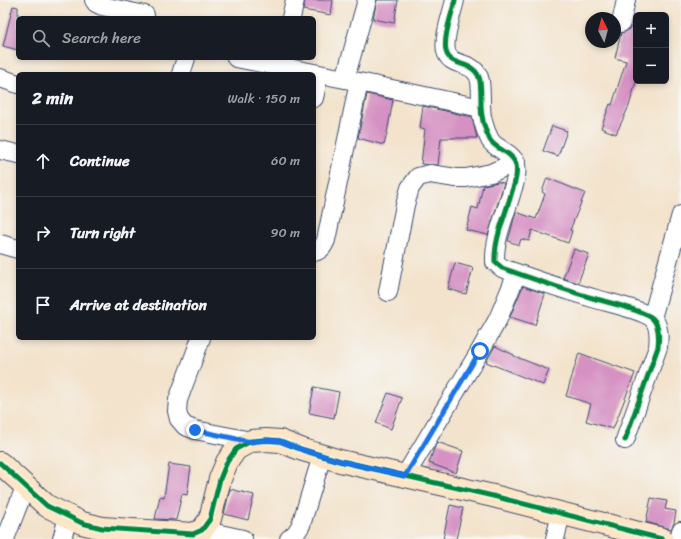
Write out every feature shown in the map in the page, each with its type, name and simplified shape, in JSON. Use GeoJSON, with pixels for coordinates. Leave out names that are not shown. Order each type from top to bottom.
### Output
{"type":"FeatureCollection","features":[{"type":"Feature","properties":{"kind":"street"},"geometry":{"type":"LineString","coordinates":[[94,0],[102,6],[145,15]]}},
{"type":"Feature","properties":{"kind":"street"},"geometry":{"type":"LineString","coordinates":[[291,16],[295,0]]}},
{"type":"Feature","properties":{"kind":"street"},"geometry":{"type":"LineString","coordinates":[[316,252],[323,247],[328,234],[352,80],[367,0]]}},
{"type":"Feature","properties":{"kind":"street"},"geometry":{"type":"LineString","coordinates":[[455,0],[448,33],[446,52],[454,62],[471,67],[476,71],[480,80],[481,108],[486,132],[492,142],[506,152],[516,162],[517,172],[497,241],[495,262],[502,268],[576,293],[640,312],[652,318],[657,325],[659,334],[658,347],[625,440]]}},
{"type":"Feature","properties":{"kind":"street"},"geometry":{"type":"LineString","coordinates":[[621,23],[626,0]]}},
{"type":"Feature","properties":{"kind":"street"},"geometry":{"type":"LineString","coordinates":[[182,72],[186,60]]}},
{"type":"Feature","properties":{"kind":"street"},"geometry":{"type":"LineString","coordinates":[[247,60],[310,72]]}},
{"type":"Feature","properties":{"kind":"street"},"geometry":{"type":"LineString","coordinates":[[316,73],[481,108]]}},
{"type":"Feature","properties":{"kind":"street"},"geometry":{"type":"LineString","coordinates":[[316,88],[319,74]]}},
{"type":"Feature","properties":{"kind":"street"},"geometry":{"type":"LineString","coordinates":[[0,78],[16,83]]}},
{"type":"Feature","properties":{"kind":"street"},"geometry":{"type":"LineString","coordinates":[[0,150],[16,154]]}},
{"type":"Feature","properties":{"kind":"street"},"geometry":{"type":"LineString","coordinates":[[388,292],[405,205],[410,188],[418,177],[430,174],[466,178],[491,173],[516,162]]}},
{"type":"Feature","properties":{"kind":"street"},"geometry":{"type":"LineString","coordinates":[[652,318],[678,240],[681,215]]}},
{"type":"Feature","properties":{"kind":"street"},"geometry":{"type":"LineString","coordinates":[[0,244],[16,248]]}},
{"type":"Feature","properties":{"kind":"street"},"geometry":{"type":"LineString","coordinates":[[405,476],[498,319],[517,273]]}},
{"type":"Feature","properties":{"kind":"street"},"geometry":{"type":"LineString","coordinates":[[200,340],[178,400],[177,411],[179,419],[185,426],[195,430],[251,442]]}},
{"type":"Feature","properties":{"kind":"street"},"geometry":{"type":"LineString","coordinates":[[0,463],[47,506],[101,533],[179,536],[193,534],[202,530],[210,519],[220,479],[227,462],[236,449],[251,442],[266,440],[280,441],[322,456],[493,496],[662,539]]}},
{"type":"Feature","properties":{"kind":"street"},"geometry":{"type":"LineString","coordinates":[[289,539],[296,533],[301,525],[322,456]]}},
{"type":"Feature","properties":{"kind":"street"},"geometry":{"type":"LineString","coordinates":[[5,539],[25,486]]}},
{"type":"Feature","properties":{"kind":"street"},"geometry":{"type":"LineString","coordinates":[[555,539],[561,513]]}},
{"type":"Feature","properties":{"kind":"street"},"geometry":{"type":"LineString","coordinates":[[62,539],[68,517]]}},
{"type":"Feature","properties":{"kind":"street"},"geometry":{"type":"LineString","coordinates":[[202,530],[243,539]]}},
{"type":"Feature","properties":{"kind":"street"},"geometry":{"type":"LineString","coordinates":[[678,539],[681,531]]}},
{"type":"Feature","properties":{"kind":"building"},"geometry":{"type":"Polygon","coordinates":[[[305,0],[333,0],[331,15],[303,10],[305,0]]]}},
{"type":"Feature","properties":{"kind":"building"},"geometry":{"type":"Polygon","coordinates":[[[377,0],[398,0],[394,23],[373,19],[377,0]]]}},
{"type":"Feature","properties":{"kind":"building"},"geometry":{"type":"Polygon","coordinates":[[[13,6],[18,7],[18,16],[16,16],[16,49],[3,46],[13,6]]]}},
{"type":"Feature","properties":{"kind":"building"},"geometry":{"type":"Polygon","coordinates":[[[630,27],[633,28],[633,84],[635,84],[629,106],[616,134],[601,128],[610,104],[612,105],[626,61],[615,58],[617,48],[621,48],[621,33],[628,30],[630,27]]]}},
{"type":"Feature","properties":{"kind":"building"},"geometry":{"type":"Polygon","coordinates":[[[367,94],[393,100],[384,145],[358,138],[367,94]]]}},
{"type":"Feature","properties":{"kind":"building"},"geometry":{"type":"Polygon","coordinates":[[[423,106],[472,117],[477,138],[441,138],[438,165],[421,164],[425,129],[420,128],[423,106]]]}},
{"type":"Feature","properties":{"kind":"building"},"geometry":{"type":"Polygon","coordinates":[[[552,126],[567,131],[558,156],[543,151],[552,126]]]}},
{"type":"Feature","properties":{"kind":"building"},"geometry":{"type":"Polygon","coordinates":[[[547,178],[585,193],[570,230],[572,231],[568,243],[532,230],[529,241],[521,239],[519,245],[508,241],[516,212],[536,219],[545,194],[542,192],[547,178]]]}},
{"type":"Feature","properties":{"kind":"building"},"geometry":{"type":"Polygon","coordinates":[[[498,182],[504,183],[488,235],[466,230],[472,207],[478,209],[483,185],[498,182]]]}},
{"type":"Feature","properties":{"kind":"building"},"geometry":{"type":"Polygon","coordinates":[[[574,249],[589,254],[578,283],[563,278],[574,249]]]}},
{"type":"Feature","properties":{"kind":"building"},"geometry":{"type":"Polygon","coordinates":[[[455,263],[473,268],[466,294],[448,289],[455,263]]]}},
{"type":"Feature","properties":{"kind":"building"},"geometry":{"type":"Polygon","coordinates":[[[523,286],[545,294],[535,325],[510,317],[523,286]]]}},
{"type":"Feature","properties":{"kind":"building"},"geometry":{"type":"Polygon","coordinates":[[[495,346],[514,356],[549,370],[543,385],[486,362],[495,346]]]}},
{"type":"Feature","properties":{"kind":"building"},"geometry":{"type":"Polygon","coordinates":[[[579,353],[635,373],[613,429],[586,421],[591,404],[566,396],[579,353]]]}},
{"type":"Feature","properties":{"kind":"building"},"geometry":{"type":"Polygon","coordinates":[[[314,387],[339,392],[334,418],[309,413],[314,387]]]}},
{"type":"Feature","properties":{"kind":"building"},"geometry":{"type":"Polygon","coordinates":[[[388,393],[402,398],[391,429],[376,423],[388,393]]]}},
{"type":"Feature","properties":{"kind":"building"},"geometry":{"type":"Polygon","coordinates":[[[437,442],[463,451],[456,473],[429,463],[437,442]]]}},
{"type":"Feature","properties":{"kind":"building"},"geometry":{"type":"Polygon","coordinates":[[[169,464],[191,467],[187,495],[182,494],[176,520],[155,519],[160,496],[164,497],[169,464]]]}},
{"type":"Feature","properties":{"kind":"building"},"geometry":{"type":"Polygon","coordinates":[[[230,489],[254,495],[248,520],[224,514],[230,489]]]}},
{"type":"Feature","properties":{"kind":"building"},"geometry":{"type":"Polygon","coordinates":[[[651,498],[667,501],[665,509],[676,511],[674,523],[671,529],[646,522],[651,498]]]}},
{"type":"Feature","properties":{"kind":"building"},"geometry":{"type":"Polygon","coordinates":[[[450,505],[463,508],[456,539],[443,539],[450,505]]]}},
{"type":"Feature","properties":{"kind":"cycle path"},"geometry":{"type":"LineString","coordinates":[[455,0],[445,45],[448,57],[457,63],[469,67],[478,74],[480,81],[481,109],[488,136],[496,146],[512,157],[517,168],[515,182],[498,235],[495,262],[502,268],[525,276],[641,312],[652,318],[658,328],[658,347],[625,440]]}},
{"type":"Feature","properties":{"kind":"cycle path"},"geometry":{"type":"LineString","coordinates":[[0,463],[47,506],[82,523],[102,528],[193,534],[202,530],[210,519],[220,479],[227,462],[236,449],[251,441],[280,441],[303,450],[340,461],[493,496],[662,539]]}},
{"type":"Feature","properties":{"kind":"route"},"geometry":{"type":"LineString","coordinates":[[195,430],[251,442],[266,440],[280,441],[303,450],[340,461],[405,476],[480,351]]}}]}
